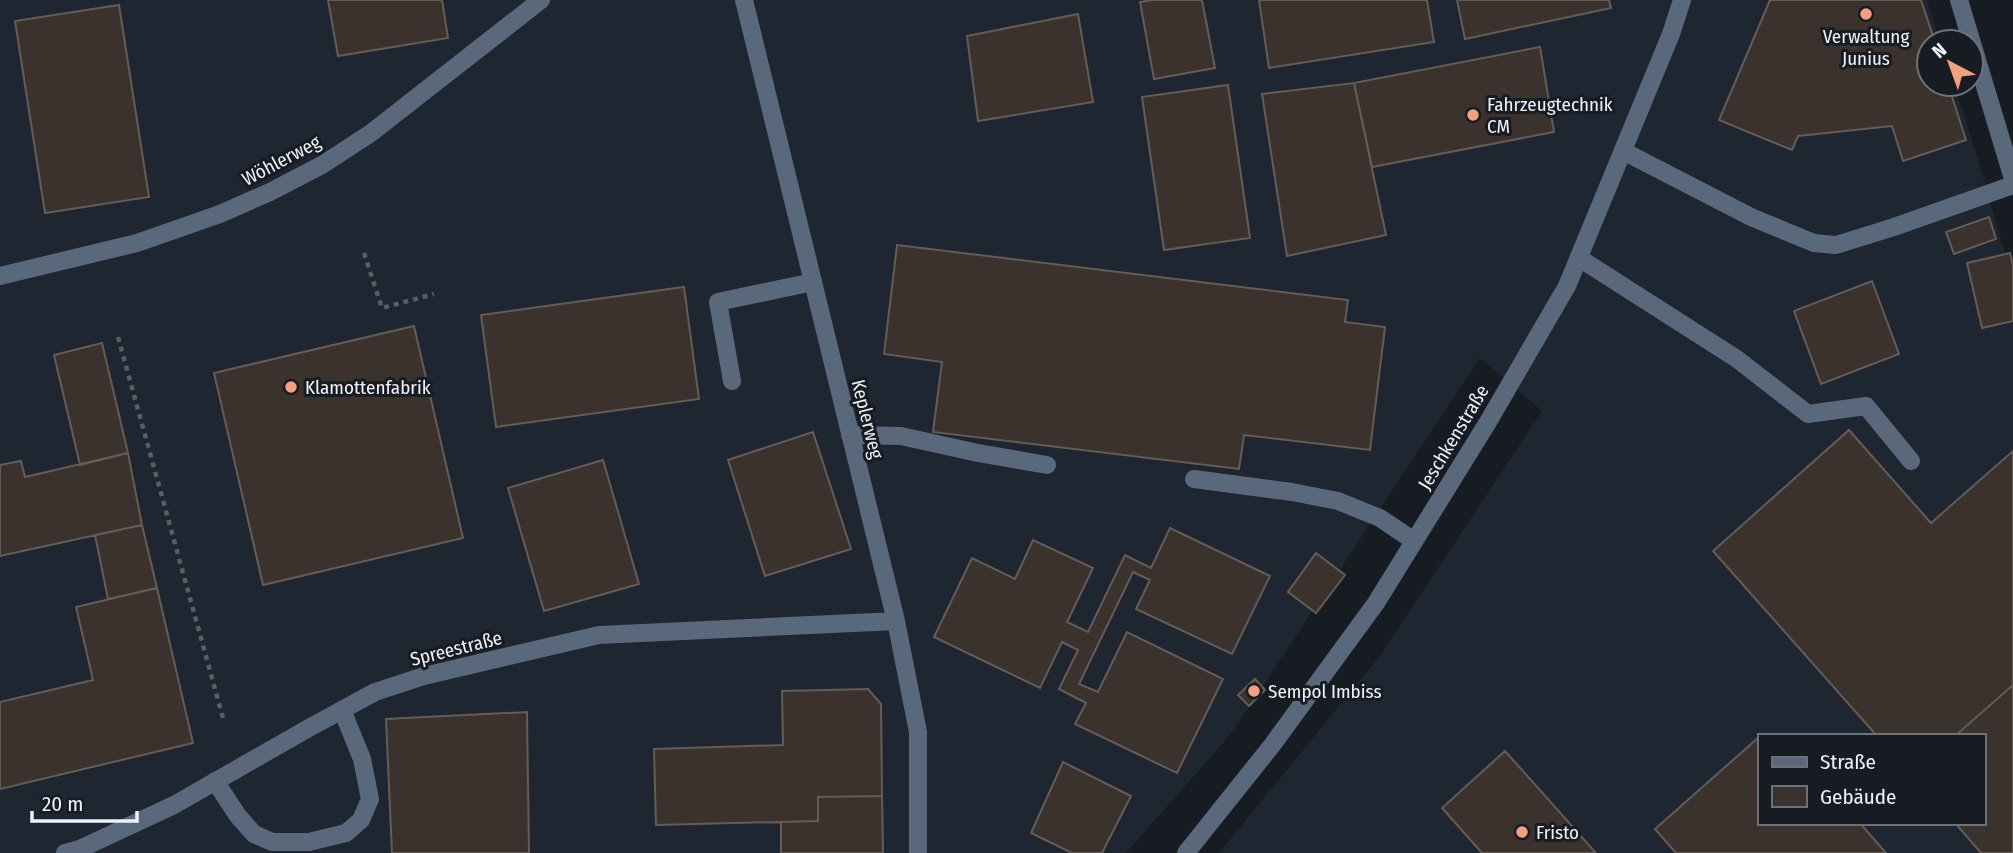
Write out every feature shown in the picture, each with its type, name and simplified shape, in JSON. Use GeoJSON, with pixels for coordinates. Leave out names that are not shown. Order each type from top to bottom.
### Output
{"type":"FeatureCollection","features":[{"type":"Feature","properties":{"kind":"street","name":"Wöhlerweg"},"geometry":{"type":"LineString","coordinates":[[0,275],[137,243],[220,214],[270,192],[322,165],[371,133],[541,0]]}},
{"type":"Feature","properties":{"kind":"street","name":"Keplerweg"},"geometry":{"type":"LineString","coordinates":[[744,0],[896,621],[918,732],[918,853]]}},
{"type":"Feature","properties":{"kind":"street","name":"Jeschkenstraße"},"geometry":{"type":"LineString","coordinates":[[1186,853],[1273,744],[1376,603],[1554,309],[1579,258],[1671,34],[1682,0]]}},
{"type":"Feature","properties":{"kind":"street"},"geometry":{"type":"LineString","coordinates":[[1959,0],[2013,179]]}},
{"type":"Feature","properties":{"kind":"street"},"geometry":{"type":"LineString","coordinates":[[1623,151],[1751,216],[1814,243],[1825,244],[1857,239],[2013,185]]}},
{"type":"Feature","properties":{"kind":"street"},"geometry":{"type":"LineString","coordinates":[[1579,258],[1738,359],[1808,414],[1866,406],[1911,461]]}},
{"type":"Feature","properties":{"kind":"street"},"geometry":{"type":"LineString","coordinates":[[732,381],[718,302],[813,282]]}},
{"type":"Feature","properties":{"kind":"street"},"geometry":{"type":"LineString","coordinates":[[850,435],[901,436],[978,453],[1047,464]]}},
{"type":"Feature","properties":{"kind":"street"},"geometry":{"type":"LineString","coordinates":[[1194,479],[1338,501],[1380,518],[1414,541]]}},
{"type":"Feature","properties":{"kind":"street","name":"Spreestraße"},"geometry":{"type":"LineString","coordinates":[[65,853],[174,805],[375,692],[424,676],[599,635],[896,621]]}},
{"type":"Feature","properties":{"kind":"street"},"geometry":{"type":"LineString","coordinates":[[215,781],[238,816],[254,834],[272,842],[309,842],[346,833],[361,820],[370,799],[362,759],[342,710]]}},
{"type":"Feature","properties":{"kind":"path"},"geometry":{"type":"LineString","coordinates":[[364,253],[382,308],[434,294]]}},
{"type":"Feature","properties":{"kind":"path"},"geometry":{"type":"LineString","coordinates":[[118,337],[223,718]]}},
{"type":"Feature","properties":{"kind":"shaded area"},"geometry":{"type":"Polygon","coordinates":[[[0,0],[1927,0],[1936,28],[1915,28],[1915,98],[1958,98],[2013,284],[2013,853],[1219,853],[1379,657],[1542,411],[1480,358],[1231,734],[1126,853],[0,853],[0,0]]]}},
{"type":"Feature","properties":{"kind":"building"},"geometry":{"type":"Polygon","coordinates":[[[328,0],[442,0],[448,38],[338,56],[328,0]]]}},
{"type":"Feature","properties":{"kind":"building"},"geometry":{"type":"Polygon","coordinates":[[[1202,0],[1215,68],[1154,79],[1140,2],[1202,0]]]}},
{"type":"Feature","properties":{"kind":"building"},"geometry":{"type":"Polygon","coordinates":[[[1259,0],[1427,0],[1434,42],[1269,68],[1259,0]]]}},
{"type":"Feature","properties":{"kind":"building"},"geometry":{"type":"Polygon","coordinates":[[[1457,0],[1609,0],[1611,8],[1465,39],[1457,0]]]}},
{"type":"Feature","properties":{"kind":"building"},"geometry":{"type":"Polygon","coordinates":[[[1770,0],[1921,0],[1930,28],[1915,28],[1915,98],[1952,98],[1966,140],[1903,161],[1892,126],[1798,136],[1792,150],[1719,120],[1770,0]]]}},
{"type":"Feature","properties":{"kind":"building"},"geometry":{"type":"Polygon","coordinates":[[[119,5],[149,197],[45,213],[15,21],[119,5]]]}},
{"type":"Feature","properties":{"kind":"building"},"geometry":{"type":"Polygon","coordinates":[[[1078,14],[1093,102],[978,121],[967,36],[1078,14]]]}},
{"type":"Feature","properties":{"kind":"building"},"geometry":{"type":"Polygon","coordinates":[[[1540,47],[1554,132],[1372,167],[1354,83],[1540,47]]]}},
{"type":"Feature","properties":{"kind":"building"},"geometry":{"type":"Polygon","coordinates":[[[1354,83],[1386,235],[1287,256],[1262,94],[1354,83]]]}},
{"type":"Feature","properties":{"kind":"building"},"geometry":{"type":"Polygon","coordinates":[[[1228,85],[1250,238],[1164,250],[1142,97],[1228,85]]]}},
{"type":"Feature","properties":{"kind":"building"},"geometry":{"type":"Polygon","coordinates":[[[1989,217],[1996,239],[1954,254],[1946,232],[1989,217]]]}},
{"type":"Feature","properties":{"kind":"building"},"geometry":{"type":"Polygon","coordinates":[[[897,245],[1348,300],[1345,322],[1385,327],[1370,450],[1244,435],[1239,469],[933,432],[942,362],[884,354],[897,245]]]}},
{"type":"Feature","properties":{"kind":"building"},"geometry":{"type":"Polygon","coordinates":[[[2010,253],[2013,265],[2013,321],[1982,328],[1967,263],[2010,253]]]}},
{"type":"Feature","properties":{"kind":"building"},"geometry":{"type":"Polygon","coordinates":[[[1872,281],[1899,354],[1821,384],[1794,311],[1872,281]]]}},
{"type":"Feature","properties":{"kind":"building"},"geometry":{"type":"Polygon","coordinates":[[[684,287],[699,399],[496,427],[481,315],[684,287]]]}},
{"type":"Feature","properties":{"kind":"building"},"geometry":{"type":"Polygon","coordinates":[[[414,326],[463,538],[263,585],[214,373],[414,326]]]}},
{"type":"Feature","properties":{"kind":"building"},"geometry":{"type":"Polygon","coordinates":[[[102,343],[128,453],[80,465],[54,355],[102,343]]]}},
{"type":"Feature","properties":{"kind":"building"},"geometry":{"type":"Polygon","coordinates":[[[1849,430],[1931,523],[2013,451],[2013,685],[1957,734],[1875,734],[1713,551],[1849,430]]]}},
{"type":"Feature","properties":{"kind":"building"},"geometry":{"type":"Polygon","coordinates":[[[813,432],[851,549],[765,576],[728,460],[813,432]]]}},
{"type":"Feature","properties":{"kind":"building"},"geometry":{"type":"Polygon","coordinates":[[[128,453],[142,525],[0,556],[0,465],[21,461],[25,477],[128,453]]]}},
{"type":"Feature","properties":{"kind":"building"},"geometry":{"type":"Polygon","coordinates":[[[603,460],[639,584],[544,611],[508,488],[603,460]]]}},
{"type":"Feature","properties":{"kind":"building"},"geometry":{"type":"Polygon","coordinates":[[[142,525],[157,588],[108,599],[95,535],[142,525]]]}},
{"type":"Feature","properties":{"kind":"building"},"geometry":{"type":"Polygon","coordinates":[[[1170,528],[1270,576],[1232,654],[1136,609],[1150,580],[1133,572],[1079,684],[1098,692],[1127,632],[1223,679],[1177,773],[1075,724],[1086,703],[1059,689],[1078,650],[1062,642],[1040,688],[934,637],[972,558],[1015,579],[1033,540],[1093,568],[1067,622],[1088,632],[1125,555],[1151,568],[1170,528]]]}},
{"type":"Feature","properties":{"kind":"building"},"geometry":{"type":"Polygon","coordinates":[[[1316,553],[1345,575],[1316,613],[1288,592],[1316,553]]]}},
{"type":"Feature","properties":{"kind":"building"},"geometry":{"type":"Polygon","coordinates":[[[157,588],[193,743],[0,789],[0,702],[93,680],[76,607],[157,588]]]}},
{"type":"Feature","properties":{"kind":"building"},"geometry":{"type":"Polygon","coordinates":[[[1255,679],[1265,690],[1249,706],[1238,695],[1255,679]]]}},
{"type":"Feature","properties":{"kind":"building"},"geometry":{"type":"Polygon","coordinates":[[[2013,685],[2013,853],[1981,853],[1957,825],[1985,825],[1985,734],[1957,734],[2013,685]]]}},
{"type":"Feature","properties":{"kind":"building"},"geometry":{"type":"Polygon","coordinates":[[[868,689],[881,704],[882,796],[818,797],[818,821],[656,825],[654,749],[783,745],[782,691],[868,689]]]}},
{"type":"Feature","properties":{"kind":"building"},"geometry":{"type":"Polygon","coordinates":[[[527,712],[529,853],[392,853],[386,719],[527,712]]]}},
{"type":"Feature","properties":{"kind":"building"},"geometry":{"type":"Polygon","coordinates":[[[1758,738],[1758,825],[1862,825],[1886,853],[1676,853],[1655,829],[1758,738]]]}},
{"type":"Feature","properties":{"kind":"building"},"geometry":{"type":"Polygon","coordinates":[[[1505,751],[1596,853],[1482,853],[1442,808],[1505,751]]]}},
{"type":"Feature","properties":{"kind":"building"},"geometry":{"type":"Polygon","coordinates":[[[1063,762],[1131,796],[1102,853],[1072,853],[1031,833],[1063,762]]]}},
{"type":"Feature","properties":{"kind":"building"},"geometry":{"type":"Polygon","coordinates":[[[882,796],[883,853],[781,853],[781,822],[818,821],[818,797],[882,796]]]}},
{"type":"Feature","properties":{"kind":"place","name":"Verwaltung Junius"},"geometry":{"type":"Point","coordinates":[1866,14]}},
{"type":"Feature","properties":{"kind":"place","name":"Fahrzeugtechnik CM"},"geometry":{"type":"Point","coordinates":[1473,115]}},
{"type":"Feature","properties":{"kind":"place","name":"Klamottenfabrik"},"geometry":{"type":"Point","coordinates":[291,387]}},
{"type":"Feature","properties":{"kind":"place","name":"Sempol Imbiss"},"geometry":{"type":"Point","coordinates":[1254,691]}},
{"type":"Feature","properties":{"kind":"place","name":"Fristo"},"geometry":{"type":"Point","coordinates":[1522,832]}}]}
